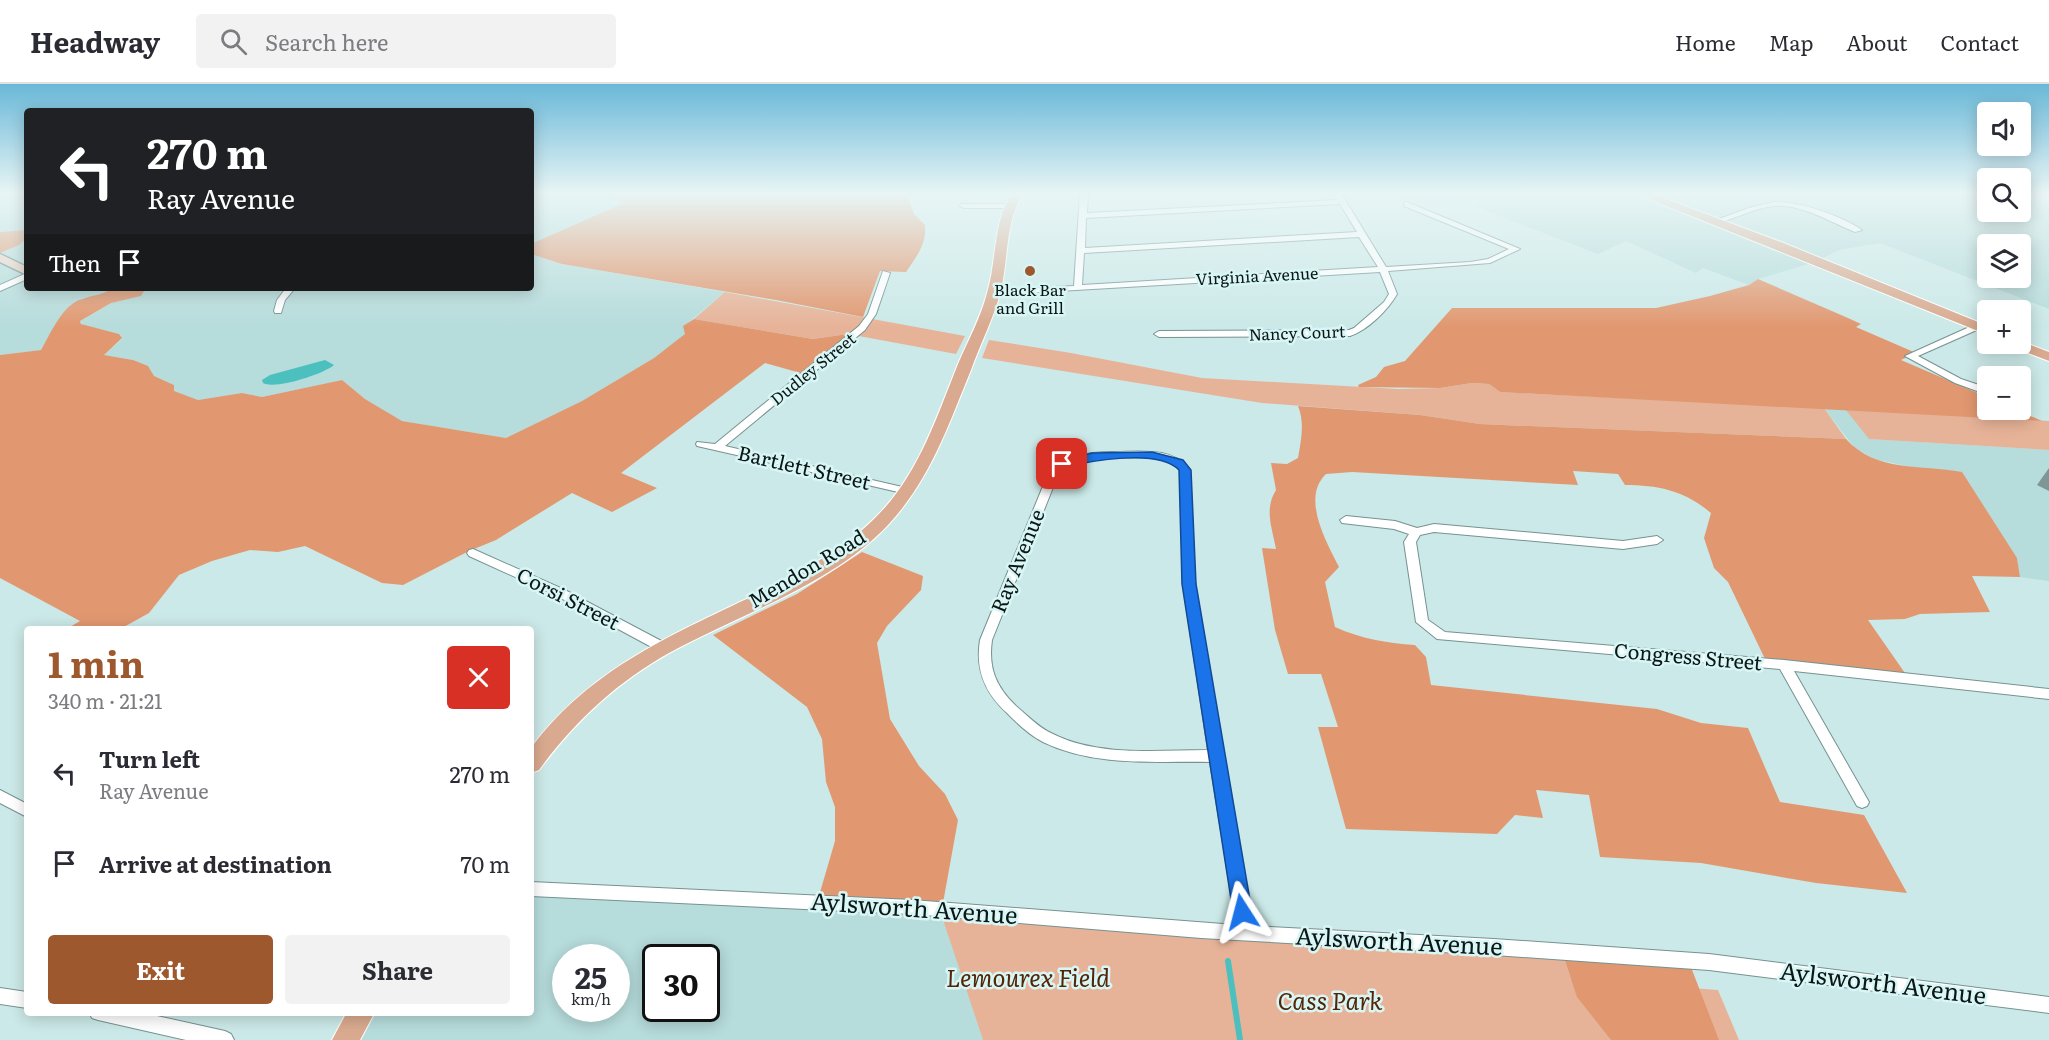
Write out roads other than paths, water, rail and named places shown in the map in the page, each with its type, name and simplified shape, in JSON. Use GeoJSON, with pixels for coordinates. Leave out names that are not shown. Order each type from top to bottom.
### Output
{"type":"FeatureCollection","features":[{"type":"Feature","properties":{"kind":"main road","name":"Mendon Road"},"geometry":{"type":"LineString","coordinates":[[538,745],[599,691],[662,647],[753,603],[840,554],[872,529],[907,491],[925,466],[994,293],[1006,238]]}},
{"type":"Feature","properties":{"kind":"main road"},"geometry":{"type":"LineString","coordinates":[[1754,238],[1977,327]]}},
{"type":"Feature","properties":{"kind":"main road"},"geometry":{"type":"LineString","coordinates":[[2031,350],[2049,357]]}},
{"type":"Feature","properties":{"kind":"main road"},"geometry":{"type":"LineString","coordinates":[[345,1040],[360,1016]]}},
{"type":"Feature","properties":{"kind":"street"},"geometry":{"type":"LineString","coordinates":[[1078,288],[1081,238]]}},
{"type":"Feature","properties":{"kind":"street"},"geometry":{"type":"LineString","coordinates":[[1080,251],[1302,238]]}},
{"type":"Feature","properties":{"kind":"street"},"geometry":{"type":"LineString","coordinates":[[1364,238],[1383,269]]}},
{"type":"Feature","properties":{"kind":"street","name":"Virginia Avenue"},"geometry":{"type":"LineString","coordinates":[[994,293],[1482,262],[1516,249],[1488,238]]}},
{"type":"Feature","properties":{"kind":"street"},"geometry":{"type":"LineString","coordinates":[[0,257],[24,272]]}},
{"type":"Feature","properties":{"kind":"street","name":"Nancy Court"},"geometry":{"type":"LineString","coordinates":[[1159,334],[1350,333],[1357,330],[1392,296],[1383,269]]}},
{"type":"Feature","properties":{"kind":"street","name":"Dudley Street"},"geometry":{"type":"LineString","coordinates":[[716,448],[862,328],[872,314],[886,273]]}},
{"type":"Feature","properties":{"kind":"street"},"geometry":{"type":"LineString","coordinates":[[0,288],[24,276]]}},
{"type":"Feature","properties":{"kind":"street"},"geometry":{"type":"LineString","coordinates":[[278,311],[281,300],[288,291]]}},
{"type":"Feature","properties":{"kind":"street"},"geometry":{"type":"LineString","coordinates":[[1977,331],[1910,356],[1958,381],[1977,388]]}},
{"type":"Feature","properties":{"kind":"street","name":"Bartlett Street"},"geometry":{"type":"LineString","coordinates":[[701,444],[907,491]]}},
{"type":"Feature","properties":{"kind":"street","name":"Ray Avenue"},"geometry":{"type":"LineString","coordinates":[[1216,756],[1118,754],[1069,746],[1048,738],[1027,724],[993,691],[983,655],[986,640],[1050,480],[1062,464],[1092,456],[1134,455],[1166,457],[1183,465],[1187,487],[1189,584],[1246,933]]}},
{"type":"Feature","properties":{"kind":"street"},"geometry":{"type":"LineString","coordinates":[[1346,520],[1395,525],[1416,532],[1434,528],[1623,545],[1657,540]]}},
{"type":"Feature","properties":{"kind":"street","name":"Congress Street"},"geometry":{"type":"LineString","coordinates":[[1416,532],[1410,542],[1422,622],[1442,636],[1784,665],[2049,694]]}},
{"type":"Feature","properties":{"kind":"street","name":"Corsi Street"},"geometry":{"type":"LineString","coordinates":[[473,553],[561,593],[662,647]]}},
{"type":"Feature","properties":{"kind":"street"},"geometry":{"type":"LineString","coordinates":[[1784,665],[1863,802]]}},
{"type":"Feature","properties":{"kind":"street"},"geometry":{"type":"LineString","coordinates":[[0,796],[24,809]]}},
{"type":"Feature","properties":{"kind":"street","name":"Aylsworth Avenue"},"geometry":{"type":"LineString","coordinates":[[534,889],[912,907],[1246,933],[1709,962],[2049,1005]]}},
{"type":"Feature","properties":{"kind":"street"},"geometry":{"type":"LineString","coordinates":[[0,996],[24,1000]]}},
{"type":"Feature","properties":{"kind":"street"},"geometry":{"type":"LineString","coordinates":[[116,1016],[225,1040]]}},
{"type":"Feature","properties":{"kind":"water"},"geometry":{"type":"Polygon","coordinates":[[[325,360],[334,365],[320,373],[288,383],[269,385],[263,383],[262,380],[270,375],[325,360]]]}},
{"type":"Feature","properties":{"kind":"waterway"},"geometry":{"type":"LineString","coordinates":[[1228,961],[1240,1040]]}},
{"type":"Feature","properties":{"kind":"place","name":"Black Bar and Grill"},"geometry":{"type":"Point","coordinates":[1030,271]}},
{"type":"Feature","properties":{"kind":"park label","name":"Lemourex Field"},"geometry":{"type":"Point","coordinates":[1028,979]}},
{"type":"Feature","properties":{"kind":"park label","name":"Cass Park"},"geometry":{"type":"Point","coordinates":[1330,1002]}}]}
